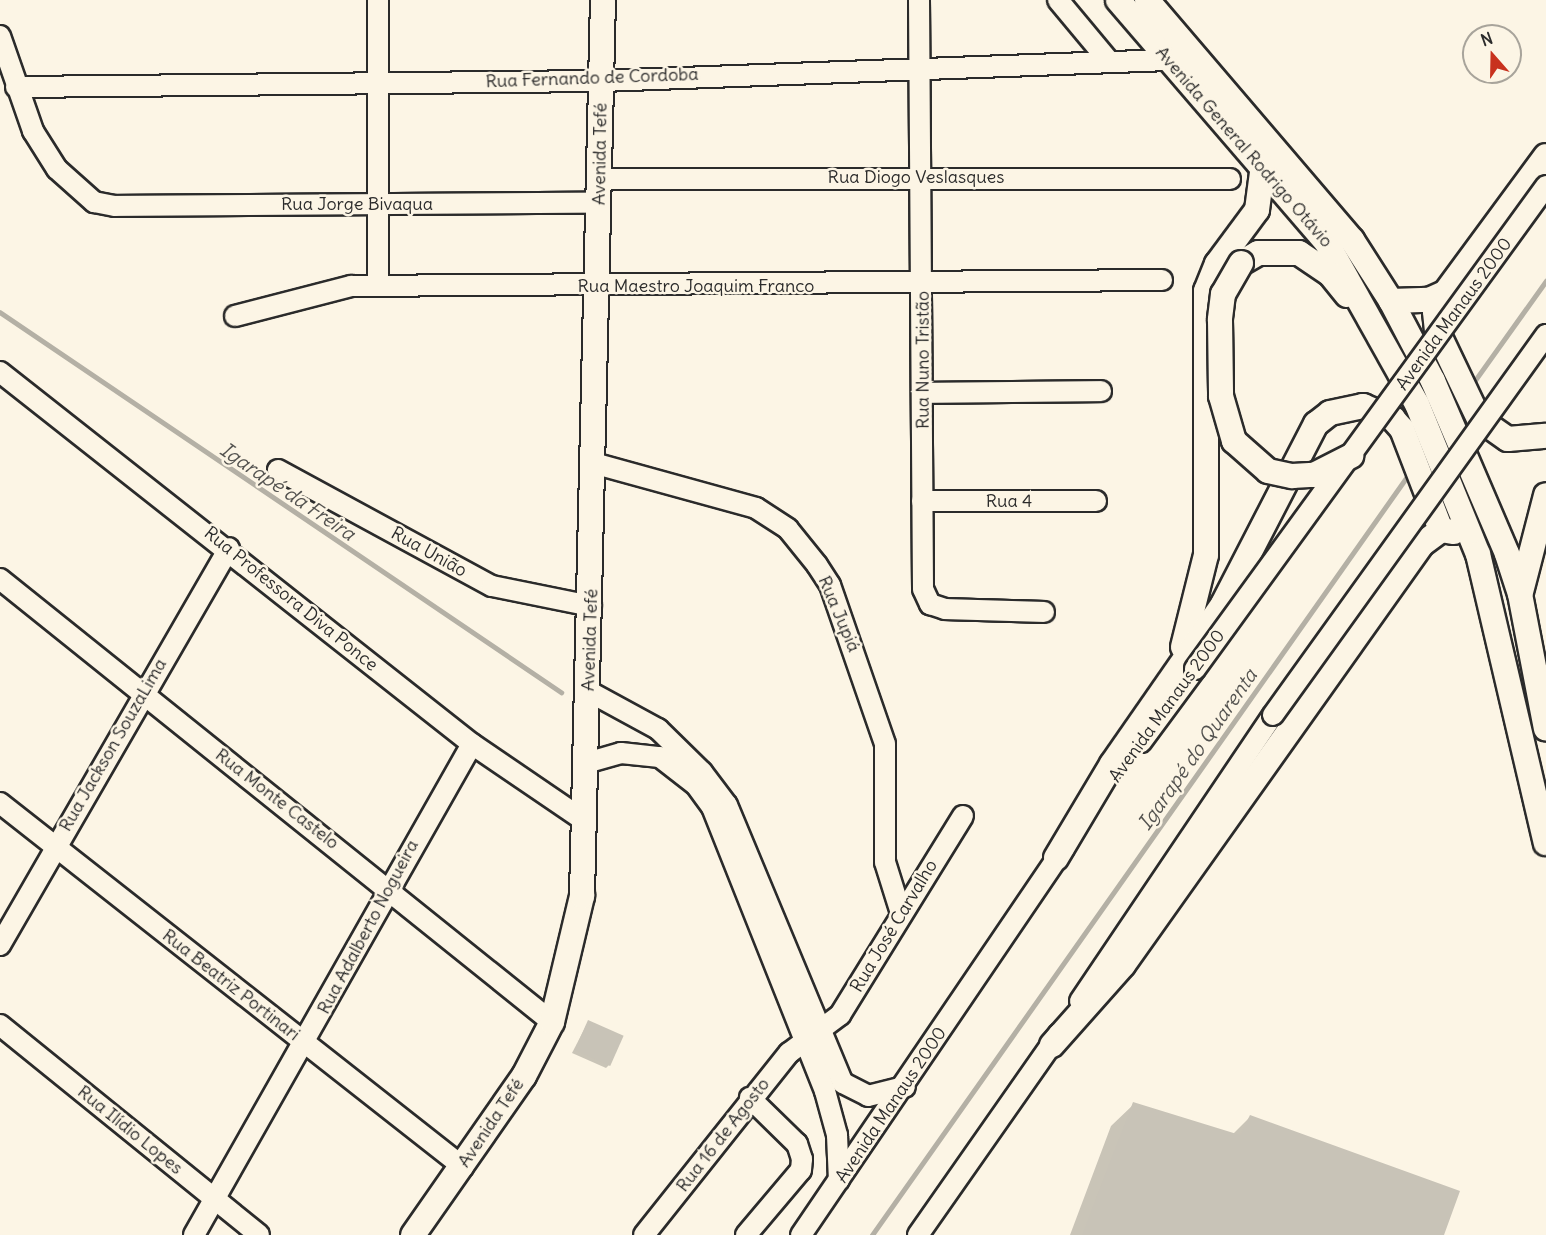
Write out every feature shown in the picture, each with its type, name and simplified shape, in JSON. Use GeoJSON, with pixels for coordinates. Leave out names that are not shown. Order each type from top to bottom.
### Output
{"type":"FeatureCollection","features":[{"type":"Feature","properties":{"kind":"main road","name":"Avenida Tefé"},"geometry":{"type":"LineString","coordinates":[[413,1235],[463,1167],[524,1076],[552,1022],[582,896],[591,606],[603,0]]}},
{"type":"Feature","properties":{"kind":"main road","name":"Avenida General Rodrigo Otávio"},"geometry":{"type":"LineString","coordinates":[[1118,0],[1168,60],[1263,165],[1327,243],[1383,338],[1417,404],[1443,462],[1478,554],[1546,843]]}},
{"type":"Feature","properties":{"kind":"main road","name":"Avenida General Rodrigo Otávio"},"geometry":{"type":"LineString","coordinates":[[1147,0],[1352,240],[1391,301],[1433,381],[1460,440],[1520,594],[1546,729]]}},
{"type":"Feature","properties":{"kind":"main road"},"geometry":{"type":"LineString","coordinates":[[1546,156],[1445,293],[1434,320],[1479,419],[1508,439],[1546,436]]}},
{"type":"Feature","properties":{"kind":"main road"},"geometry":{"type":"LineString","coordinates":[[1170,680],[1197,606],[1206,555],[1206,291],[1217,264],[1257,210],[1263,165]]}},
{"type":"Feature","properties":{"kind":"main road"},"geometry":{"type":"LineString","coordinates":[[1351,456],[1314,475],[1292,476],[1268,471],[1234,441],[1221,396],[1220,320],[1223,294],[1240,263],[1279,249],[1313,260],[1383,338]]}},
{"type":"Feature","properties":{"kind":"main road"},"geometry":{"type":"LineString","coordinates":[[1391,301],[1429,300],[1445,293]]}},
{"type":"Feature","properties":{"kind":"main road"},"geometry":{"type":"LineString","coordinates":[[1056,858],[1170,680],[1222,604],[1317,424],[1330,413],[1363,406],[1402,429],[1428,491],[1441,531]]}},
{"type":"Feature","properties":{"kind":"main road"},"geometry":{"type":"LineString","coordinates":[[1520,594],[1546,495]]}},
{"type":"Feature","properties":{"kind":"main road"},"geometry":{"type":"LineString","coordinates":[[1052,1045],[1123,964],[1422,544],[1441,531],[1461,535],[1478,554]]}},
{"type":"Feature","properties":{"kind":"street"},"geometry":{"type":"LineString","coordinates":[[378,0],[380,82],[378,286]]}},
{"type":"Feature","properties":{"kind":"street","name":"Rua Nuno Tristão"},"geometry":{"type":"LineString","coordinates":[[919,0],[923,285],[923,589],[930,604],[945,609],[1044,612]]}},
{"type":"Feature","properties":{"kind":"street"},"geometry":{"type":"LineString","coordinates":[[1058,0],[1108,60]]}},
{"type":"Feature","properties":{"kind":"street"},"geometry":{"type":"LineString","coordinates":[[0,36],[16,87]]}},
{"type":"Feature","properties":{"kind":"street","name":"Rua Fernando de Cordoba"},"geometry":{"type":"LineString","coordinates":[[16,87],[601,81],[919,66],[1168,60]]}},
{"type":"Feature","properties":{"kind":"street","name":"Rua Jorge Bivaqua"},"geometry":{"type":"LineString","coordinates":[[16,87],[57,169],[94,202],[115,206],[380,203],[600,191]]}},
{"type":"Feature","properties":{"kind":"street","name":"Rua Diogo Veslasques"},"geometry":{"type":"LineString","coordinates":[[600,191],[920,176],[1230,179]]}},
{"type":"Feature","properties":{"kind":"street","name":"Avenida Manaus 2000"},"geometry":{"type":"LineString","coordinates":[[801,1235],[905,1086],[1056,858],[1546,186]]}},
{"type":"Feature","properties":{"kind":"street","name":"Rua Maestro Joaquim Franco"},"geometry":{"type":"LineString","coordinates":[[235,316],[318,291],[378,286],[923,285],[1162,280]]}},
{"type":"Feature","properties":{"kind":"street"},"geometry":{"type":"LineString","coordinates":[[918,1235],[1052,1045],[1159,877],[1546,335]]}},
{"type":"Feature","properties":{"kind":"street","name":"Rua Professora Diva Ponce"},"geometry":{"type":"LineString","coordinates":[[0,372],[229,548],[472,744],[585,821]]}},
{"type":"Feature","properties":{"kind":"street"},"geometry":{"type":"LineString","coordinates":[[922,393],[1101,391]]}},
{"type":"Feature","properties":{"kind":"street","name":"Rua Jupiá"},"geometry":{"type":"LineString","coordinates":[[593,463],[756,508],[788,529],[817,565],[834,595],[885,744],[885,862],[900,910]]}},
{"type":"Feature","properties":{"kind":"street","name":"Rua União"},"geometry":{"type":"LineString","coordinates":[[278,470],[492,586],[591,606]]}},
{"type":"Feature","properties":{"kind":"street","name":"Rua 4"},"geometry":{"type":"LineString","coordinates":[[922,501],[1096,501]]}},
{"type":"Feature","properties":{"kind":"street","name":"Rua Jackson SouzaLima"},"geometry":{"type":"LineString","coordinates":[[0,945],[142,692],[229,548]]}},
{"type":"Feature","properties":{"kind":"street","name":"Rua Monte Castelo"},"geometry":{"type":"LineString","coordinates":[[0,579],[387,887],[552,1022]]}},
{"type":"Feature","properties":{"kind":"street"},"geometry":{"type":"LineString","coordinates":[[588,691],[658,729],[702,772],[726,805],[812,1033],[832,1113],[839,1180]]}},
{"type":"Feature","properties":{"kind":"street","name":"Rua Adalberto Nogueira"},"geometry":{"type":"LineString","coordinates":[[194,1235],[306,1044],[387,887],[472,744]]}},
{"type":"Feature","properties":{"kind":"street"},"geometry":{"type":"LineString","coordinates":[[586,763],[641,752],[660,757],[696,785],[725,833],[812,1033],[851,1091],[868,1096],[905,1086]]}},
{"type":"Feature","properties":{"kind":"street","name":"Rua Beatriz Portinari"},"geometry":{"type":"LineString","coordinates":[[0,802],[463,1167]]}},
{"type":"Feature","properties":{"kind":"street","name":"Rua José Carvalho"},"geometry":{"type":"LineString","coordinates":[[812,1033],[840,1014],[854,994],[900,910],[963,816]]}},
{"type":"Feature","properties":{"kind":"street","name":"Rua Ilídio Lopes"},"geometry":{"type":"LineString","coordinates":[[0,1025],[260,1235]]}},
{"type":"Feature","properties":{"kind":"street","name":"Rua 16 de Agosto"},"geometry":{"type":"LineString","coordinates":[[644,1235],[750,1098],[812,1033]]}},
{"type":"Feature","properties":{"kind":"street"},"geometry":{"type":"LineString","coordinates":[[746,1235],[801,1170],[802,1159],[797,1144],[750,1098]]}},
{"type":"Feature","properties":{"kind":"building"},"geometry":{"type":"Polygon","coordinates":[[[588,1020],[624,1036],[610,1066],[575,1050],[588,1020]]]}},
{"type":"Feature","properties":{"kind":"building"},"geometry":{"type":"Polygon","coordinates":[[[1133,1102],[1240,1135],[1250,1115],[1460,1191],[1444,1235],[1082,1235],[1133,1102]]]}},
{"type":"Feature","properties":{"kind":"waterway","name":"Igarapé do Quarenta"},"geometry":{"type":"LineString","coordinates":[[1471,386],[1546,281]]}},
{"type":"Feature","properties":{"kind":"waterway","name":"Igarapé da Freira"},"geometry":{"type":"LineString","coordinates":[[0,312],[561,692]]}},
{"type":"Feature","properties":{"kind":"waterway","name":"Igarapé do Quarenta"},"geometry":{"type":"LineString","coordinates":[[872,1235],[1411,471]]}}]}
